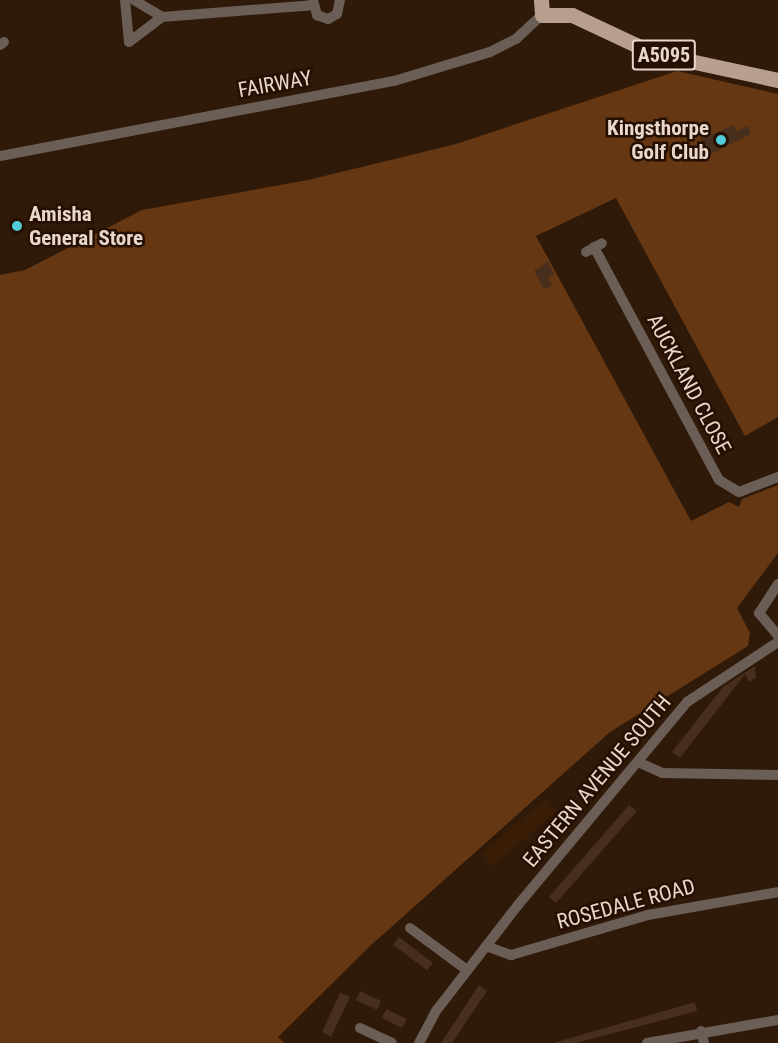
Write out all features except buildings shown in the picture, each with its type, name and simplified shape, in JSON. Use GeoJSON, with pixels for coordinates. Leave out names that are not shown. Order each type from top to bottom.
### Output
{"type":"FeatureCollection","features":[{"type":"Feature","properties":{"kind":"main road","name":"A5095"},"geometry":{"type":"LineString","coordinates":[[548,7],[653,53],[778,80]]}},
{"type":"Feature","properties":{"kind":"street"},"geometry":{"type":"LineString","coordinates":[[125,0],[129,42],[162,17],[313,2],[317,15],[328,19],[337,14],[340,0]]}},
{"type":"Feature","properties":{"kind":"street"},"geometry":{"type":"LineString","coordinates":[[134,0],[162,17]]}},
{"type":"Feature","properties":{"kind":"street","name":"FAIRWAY"},"geometry":{"type":"LineString","coordinates":[[0,156],[394,81],[490,52],[516,39],[548,7]]}},
{"type":"Feature","properties":{"kind":"street","name":"AUCKLAND CLOSE"},"geometry":{"type":"LineString","coordinates":[[594,247],[718,480],[746,491],[778,477]]}},
{"type":"Feature","properties":{"kind":"street"},"geometry":{"type":"LineString","coordinates":[[778,584],[759,614],[778,636]]}},
{"type":"Feature","properties":{"kind":"street","name":"EASTERN AVENUE SOUTH"},"geometry":{"type":"LineString","coordinates":[[419,1043],[467,970],[640,763],[687,702],[778,642]]}},
{"type":"Feature","properties":{"kind":"street"},"geometry":{"type":"LineString","coordinates":[[640,763],[662,773],[778,775]]}},
{"type":"Feature","properties":{"kind":"street","name":"ROSEDALE ROAD"},"geometry":{"type":"LineString","coordinates":[[486,946],[511,955],[648,915],[778,892]]}},
{"type":"Feature","properties":{"kind":"street"},"geometry":{"type":"LineString","coordinates":[[410,928],[467,970]]}},
{"type":"Feature","properties":{"kind":"street"},"geometry":{"type":"LineString","coordinates":[[647,1043],[701,1031],[778,1020]]}},
{"type":"Feature","properties":{"kind":"street"},"geometry":{"type":"LineString","coordinates":[[360,1028],[392,1043]]}},
{"type":"Feature","properties":{"kind":"street"},"geometry":{"type":"LineString","coordinates":[[701,1031],[704,1043]]}},
{"type":"Feature","properties":{"kind":"shaded area"},"geometry":{"type":"Polygon","coordinates":[[[677,71],[778,94],[778,417],[745,436],[616,198],[536,236],[691,521],[729,502],[739,507],[742,499],[778,485],[778,553],[737,608],[750,633],[748,646],[610,732],[369,947],[278,1037],[285,1043],[0,1043],[0,275],[25,270],[142,210],[308,180],[456,144],[677,71]]]}},
{"type":"Feature","properties":{"kind":"shaded area"},"geometry":{"type":"Polygon","coordinates":[[[546,798],[557,811],[493,867],[481,854],[546,798]]]}},
{"type":"Feature","properties":{"kind":"place","name":"Kingsthorpe Golf Club"},"geometry":{"type":"Point","coordinates":[721,140]}},
{"type":"Feature","properties":{"kind":"place","name":"Amisha General Store"},"geometry":{"type":"Point","coordinates":[17,226]}}]}
